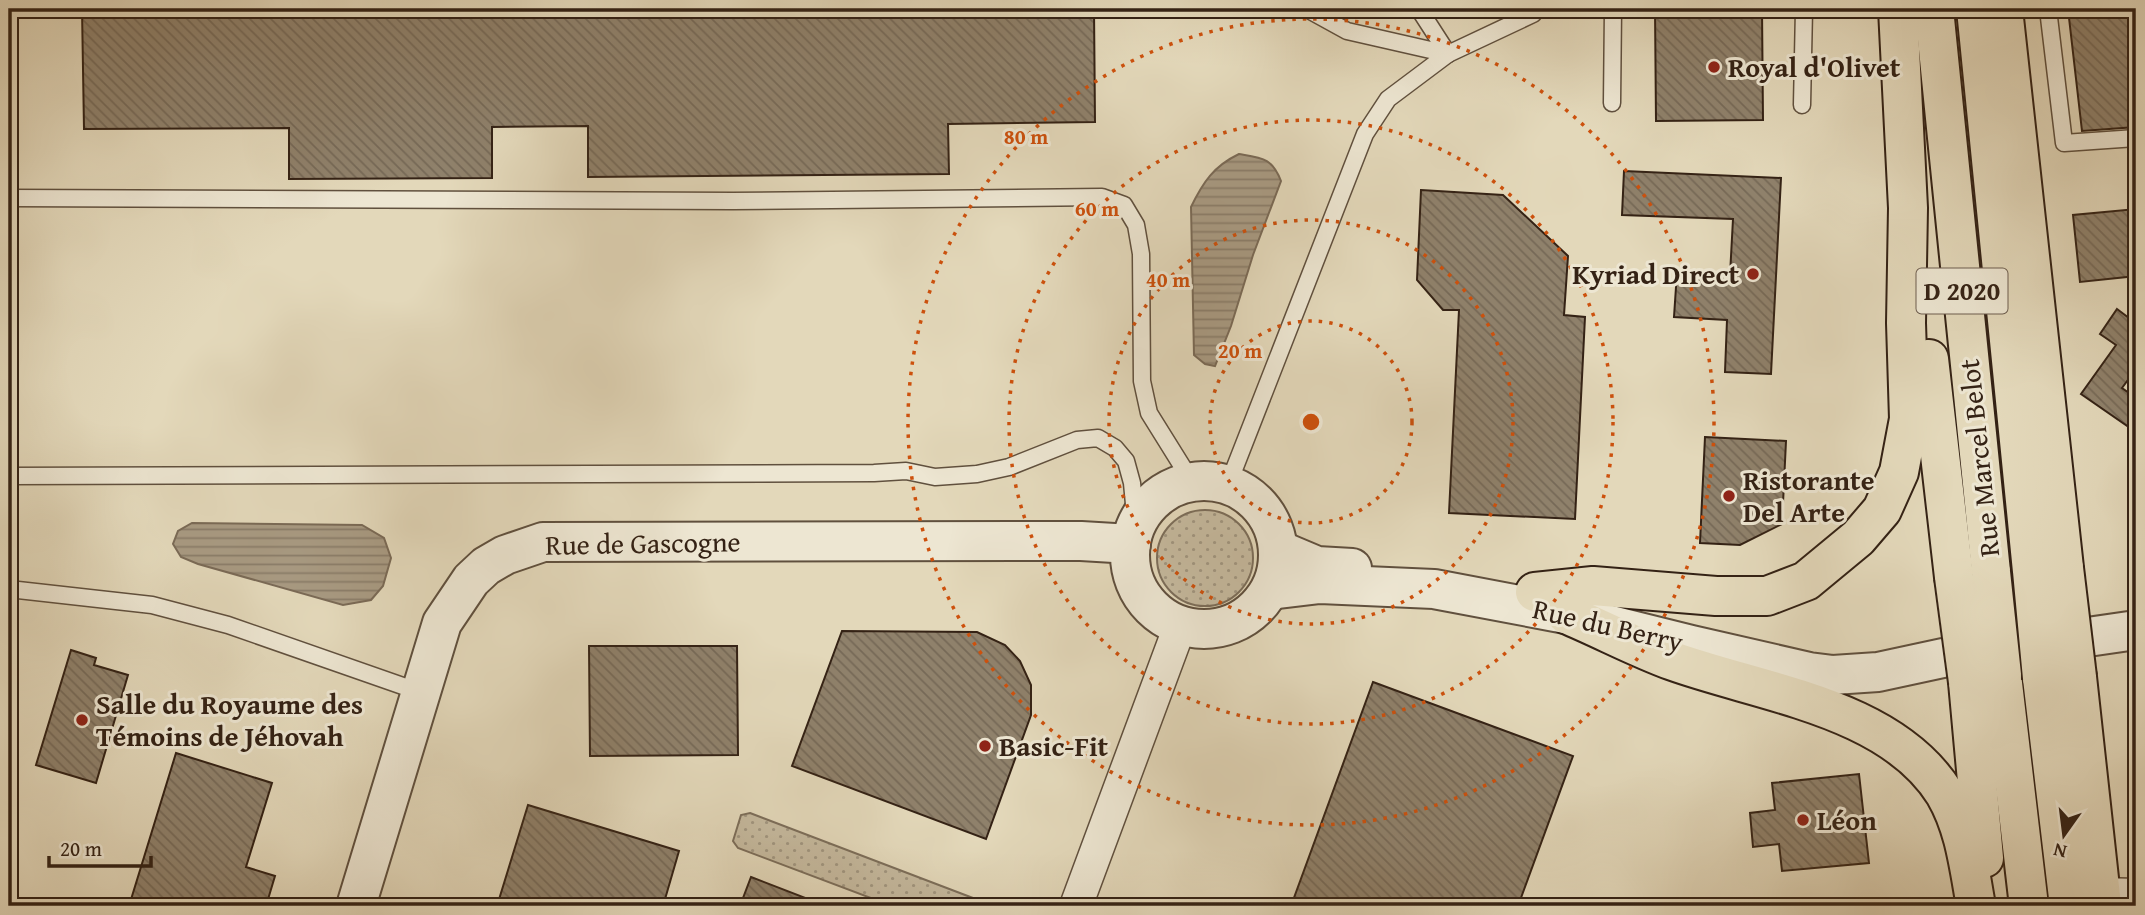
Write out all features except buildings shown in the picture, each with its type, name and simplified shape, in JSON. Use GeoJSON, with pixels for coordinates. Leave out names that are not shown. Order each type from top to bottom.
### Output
{"type":"FeatureCollection","features":[{"type":"Feature","properties":{"kind":"main road"},"geometry":{"type":"LineString","coordinates":[[1535,592],[1593,586],[1716,596],[1767,596],[1806,581],[1858,538],[1882,510],[1899,472],[1909,419],[1906,323],[1908,208],[1898,9]]}},
{"type":"Feature","properties":{"kind":"main road","name":"Rue Marcel Belot"},"geometry":{"type":"LineString","coordinates":[[1934,9],[1973,575],[1971,671],[2029,906]]}},
{"type":"Feature","properties":{"kind":"main road","name":"Rue Marcel Belot"},"geometry":{"type":"LineString","coordinates":[[1976,9],[2048,569],[2059,677],[2102,901]]}},
{"type":"Feature","properties":{"kind":"main road"},"geometry":{"type":"LineString","coordinates":[[2003,9],[2048,569]]}},
{"type":"Feature","properties":{"kind":"main road"},"geometry":{"type":"LineString","coordinates":[[1908,208],[1937,420],[1973,575]]}},
{"type":"Feature","properties":{"kind":"main road"},"geometry":{"type":"LineString","coordinates":[[1566,614],[1672,660],[1830,710],[1873,729],[1916,759],[1944,794],[1965,841],[1976,906]]}},
{"type":"Feature","properties":{"kind":"main road"},"geometry":{"type":"LineString","coordinates":[[1971,671],[1988,906]]}},
{"type":"Feature","properties":{"kind":"street"},"geometry":{"type":"LineString","coordinates":[[1210,484],[1248,495],[1263,510],[1274,529],[1279,550],[1277,571],[1270,590],[1252,612],[1236,622],[1218,628],[1199,629],[1180,626],[1162,616],[1147,602],[1136,584],[1131,565],[1134,534],[1150,504],[1170,489],[1210,484]]}},
{"type":"Feature","properties":{"kind":"street","name":"Rue de Gascogne"},"geometry":{"type":"LineString","coordinates":[[356,906],[442,623],[471,580],[486,566],[505,555],[543,542],[1081,541],[1134,534]]}},
{"type":"Feature","properties":{"kind":"street","name":"Rue du Berry"},"geometry":{"type":"LineString","coordinates":[[1279,550],[1317,566],[1441,573],[1535,592],[1806,656],[1836,660],[1878,655],[1971,671]]}},
{"type":"Feature","properties":{"kind":"street","name":"Rue du Berry"},"geometry":{"type":"LineString","coordinates":[[1270,590],[1320,584],[1434,589],[1566,614],[1730,654],[1833,675],[1971,671],[2136,630]]}},
{"type":"Feature","properties":{"kind":"street"},"geometry":{"type":"LineString","coordinates":[[1076,906],[1180,626]]}},
{"type":"Feature","properties":{"kind":"lane"},"geometry":{"type":"LineString","coordinates":[[1307,9],[1347,31],[1448,54]]}},
{"type":"Feature","properties":{"kind":"lane"},"geometry":{"type":"LineString","coordinates":[[1419,9],[1448,54]]}},
{"type":"Feature","properties":{"kind":"lane"},"geometry":{"type":"LineString","coordinates":[[9,198],[733,201],[1102,197],[1124,205],[1136,225],[1141,254],[1142,381],[1149,413],[1210,484],[1365,134],[1388,99],[1448,54],[1533,14],[1537,9]]}},
{"type":"Feature","properties":{"kind":"lane"},"geometry":{"type":"LineString","coordinates":[[1612,103],[1613,9]]}},
{"type":"Feature","properties":{"kind":"lane"},"geometry":{"type":"LineString","coordinates":[[1802,105],[1804,9]]}},
{"type":"Feature","properties":{"kind":"lane"},"geometry":{"type":"LineString","coordinates":[[2048,9],[2064,143],[2136,138]]}},
{"type":"Feature","properties":{"kind":"lane"},"geometry":{"type":"LineString","coordinates":[[9,476],[906,471],[935,477],[977,474],[1009,467],[1077,440],[1098,438],[1115,448],[1126,461],[1132,482],[1134,534]]}},
{"type":"Feature","properties":{"kind":"lane"},"geometry":{"type":"LineString","coordinates":[[9,589],[152,605],[228,625],[420,692]]}},
{"type":"Feature","properties":{"kind":"shaded area"},"geometry":{"type":"Polygon","coordinates":[[[1239,154],[1266,160],[1281,181],[1215,366],[1205,364],[1194,355],[1191,207],[1210,176],[1239,154]]]}},
{"type":"Feature","properties":{"kind":"shaded area"},"geometry":{"type":"Polygon","coordinates":[[[1196,510],[1214,510],[1232,518],[1245,531],[1253,549],[1250,577],[1232,598],[1214,606],[1196,606],[1178,598],[1165,585],[1157,567],[1157,549],[1165,531],[1178,518],[1196,510]]]}},
{"type":"Feature","properties":{"kind":"shaded area"},"geometry":{"type":"Polygon","coordinates":[[[192,523],[362,525],[384,538],[391,558],[383,586],[371,600],[343,605],[181,557],[173,544],[178,531],[192,523]]]}},
{"type":"Feature","properties":{"kind":"shaded area"},"geometry":{"type":"Polygon","coordinates":[[[750,813],[973,898],[973,906],[892,906],[738,848],[733,841],[741,815],[750,813]]]}},
{"type":"Feature","properties":{"kind":"place","name":"Royal d'Olivet"},"geometry":{"type":"Point","coordinates":[1714,67]}},
{"type":"Feature","properties":{"kind":"place","name":"Kyriad Direct"},"geometry":{"type":"Point","coordinates":[1753,274]}},
{"type":"Feature","properties":{"kind":"place","name":"Ristorante Del Arte"},"geometry":{"type":"Point","coordinates":[1729,496]}},
{"type":"Feature","properties":{"kind":"place","name":"Salle du Royaume des Témoins de Jéhovah"},"geometry":{"type":"Point","coordinates":[82,720]}},
{"type":"Feature","properties":{"kind":"place","name":"Basic-Fit"},"geometry":{"type":"Point","coordinates":[985,746]}},
{"type":"Feature","properties":{"kind":"place","name":"Léon"},"geometry":{"type":"Point","coordinates":[1803,820]}}]}
